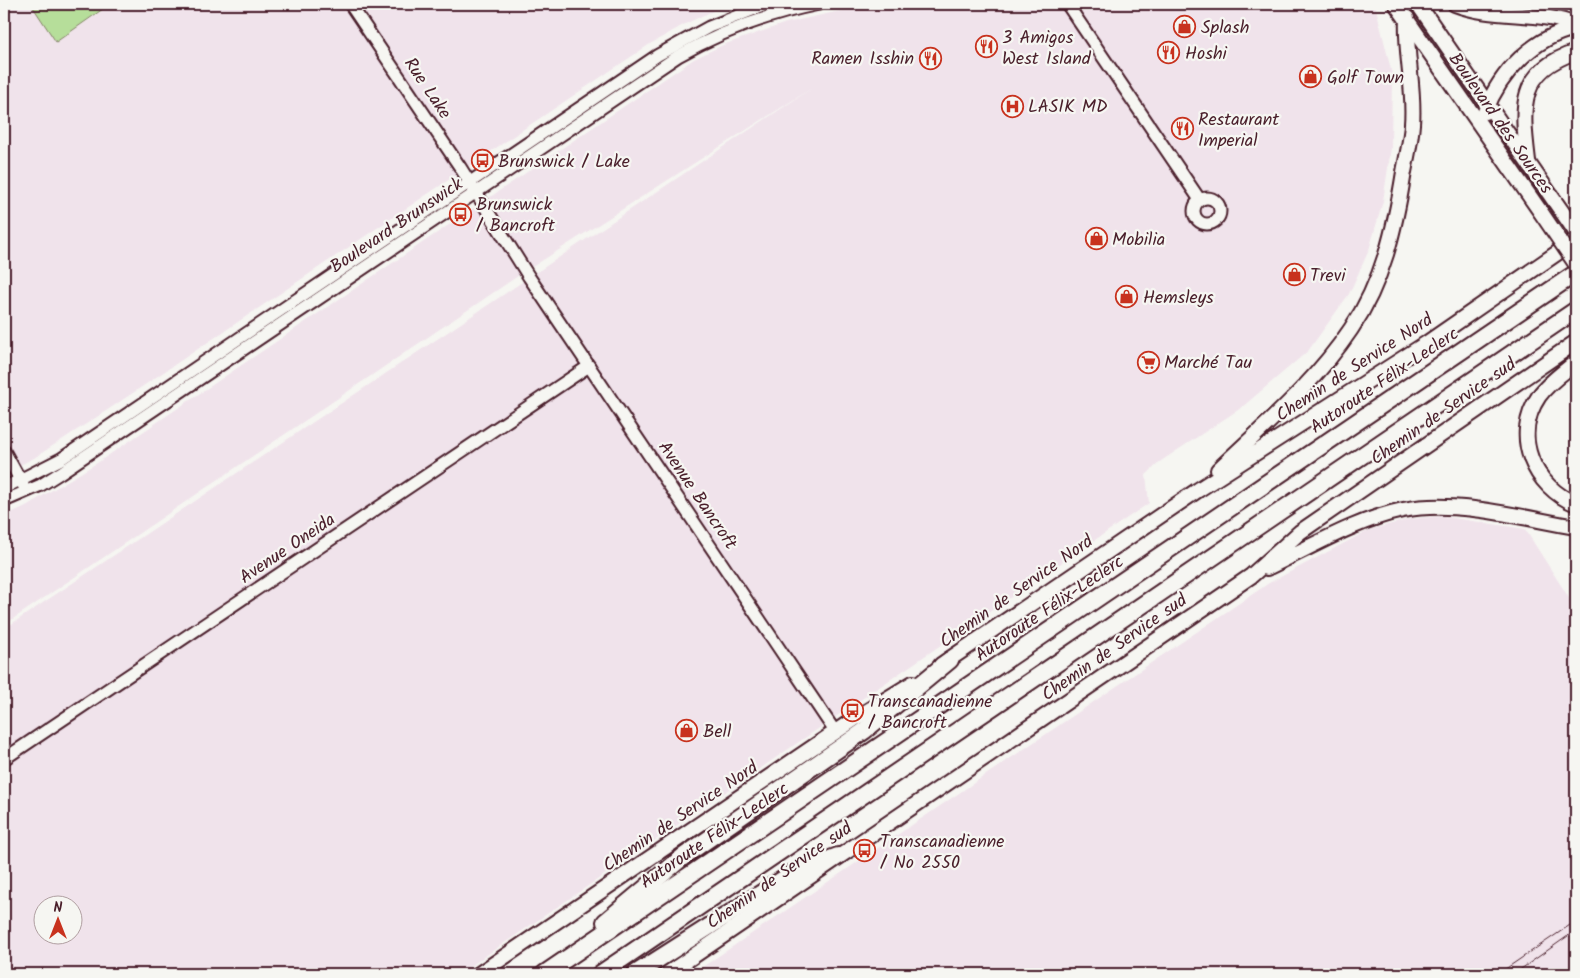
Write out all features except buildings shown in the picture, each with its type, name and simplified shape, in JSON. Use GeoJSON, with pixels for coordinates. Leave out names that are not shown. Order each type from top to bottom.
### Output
{"type":"FeatureCollection","features":[{"type":"Feature","properties":{"kind":"highway","name":"Autoroute Félix-Leclerc"},"geometry":{"type":"LineString","coordinates":[[543,974],[1576,273]]}},
{"type":"Feature","properties":{"kind":"highway"},"geometry":{"type":"LineString","coordinates":[[600,974],[1576,310]]}},
{"type":"Feature","properties":{"kind":"highway"},"geometry":{"type":"LineString","coordinates":[[543,974],[684,856],[864,731],[950,660]]}},
{"type":"Feature","properties":{"kind":"highway"},"geometry":{"type":"LineString","coordinates":[[635,974],[792,873],[838,856]]}},
{"type":"Feature","properties":{"kind":"main road","name":"Boulevard des Sources"},"geometry":{"type":"LineString","coordinates":[[1396,4],[1576,264]]}},
{"type":"Feature","properties":{"kind":"main road","name":"Boulevard des Sources"},"geometry":{"type":"LineString","coordinates":[[1418,4],[1576,232]]}},
{"type":"Feature","properties":{"kind":"main road"},"geometry":{"type":"LineString","coordinates":[[1455,4],[1481,11],[1560,19],[1576,26]]}},
{"type":"Feature","properties":{"kind":"main road"},"geometry":{"type":"LineString","coordinates":[[1198,490],[1284,407],[1321,368],[1351,330],[1374,286],[1389,248],[1412,123],[1413,93],[1406,46],[1406,18]]}},
{"type":"Feature","properties":{"kind":"main road"},"geometry":{"type":"LineString","coordinates":[[1480,125],[1488,105],[1504,77],[1524,55],[1546,39],[1576,26]]}},
{"type":"Feature","properties":{"kind":"main road"},"geometry":{"type":"LineString","coordinates":[[1528,162],[1523,114],[1526,95],[1533,82],[1544,69],[1556,60],[1576,52]]}},
{"type":"Feature","properties":{"kind":"main road","name":"Chemin de Service Nord"},"geometry":{"type":"LineString","coordinates":[[479,974],[836,733],[950,660],[1198,490],[1427,343],[1576,240]]}},
{"type":"Feature","properties":{"kind":"main road","name":"Chemin de Service sud"},"geometry":{"type":"LineString","coordinates":[[667,974],[1251,576],[1300,532],[1576,342]]}},
{"type":"Feature","properties":{"kind":"main road"},"geometry":{"type":"LineString","coordinates":[[1576,362],[1539,396],[1530,415],[1527,435],[1529,455],[1537,474],[1557,495],[1576,504]]}},
{"type":"Feature","properties":{"kind":"main road"},"geometry":{"type":"LineString","coordinates":[[1251,576],[1350,528],[1405,510],[1456,508],[1576,527]]}},
{"type":"Feature","properties":{"kind":"street","name":"Rue Lake"},"geometry":{"type":"LineString","coordinates":[[350,4],[472,187],[529,278]]}},
{"type":"Feature","properties":{"kind":"street","name":"Boulevard Brunswick"},"geometry":{"type":"LineString","coordinates":[[4,501],[26,492],[60,473],[677,43],[721,22],[768,4]]}},
{"type":"Feature","properties":{"kind":"street","name":"Boulevard Brunswick"},"geometry":{"type":"LineString","coordinates":[[4,488],[67,455],[472,187],[686,52],[745,24],[819,4]]}},
{"type":"Feature","properties":{"kind":"street"},"geometry":{"type":"LineString","coordinates":[[1067,4],[1200,200]]}},
{"type":"Feature","properties":{"kind":"street","name":"Avenue Bancroft"},"geometry":{"type":"LineString","coordinates":[[529,278],[836,733]]}},
{"type":"Feature","properties":{"kind":"street","name":"Avenue Oneida"},"geometry":{"type":"LineString","coordinates":[[4,759],[589,366]]}},
{"type":"Feature","properties":{"kind":"street"},"geometry":{"type":"LineString","coordinates":[[4,451],[26,492]]}},
{"type":"Feature","properties":{"kind":"shaded area"},"geometry":{"type":"Polygon","coordinates":[[[16,4],[31,4],[56,42],[112,4],[728,4],[685,24],[650,44],[106,411],[34,458],[4,473],[4,12],[16,4]]]}},
{"type":"Feature","properties":{"kind":"shaded area"},"geometry":{"type":"Polygon","coordinates":[[[871,4],[1375,4],[1392,74],[1391,148],[1383,201],[1369,250],[1349,294],[1308,351],[1241,408],[1161,461],[1146,475],[1149,503],[459,974],[4,974],[4,629],[812,88],[518,276],[4,625],[4,516],[26,506],[97,463],[694,59],[723,45],[786,23],[871,4]]]}},
{"type":"Feature","properties":{"kind":"shaded area"},"geometry":{"type":"Polygon","coordinates":[[[1440,516],[1525,529],[1576,609],[1576,900],[1574,902],[1576,905],[1576,974],[692,974],[1269,583],[1369,530],[1410,519],[1440,516]]]}},
{"type":"Feature","properties":{"kind":"green space"},"geometry":{"type":"Polygon","coordinates":[[[31,4],[110,4],[56,42],[31,4]]]}},
{"type":"Feature","properties":{"kind":"tram line"},"geometry":{"type":"LineString","coordinates":[[1498,974],[1576,921]]}},
{"type":"Feature","properties":{"kind":"tram line"},"geometry":{"type":"LineString","coordinates":[[1514,974],[1575,931]]}},
{"type":"Feature","properties":{"kind":"place","name":"Splash"},"geometry":{"type":"Point","coordinates":[1185,27]}},
{"type":"Feature","properties":{"kind":"place","name":"3 Amigos West Island"},"geometry":{"type":"Point","coordinates":[986,47]}},
{"type":"Feature","properties":{"kind":"place","name":"Hoshi"},"geometry":{"type":"Point","coordinates":[1169,53]}},
{"type":"Feature","properties":{"kind":"place","name":"Ramen Isshin"},"geometry":{"type":"Point","coordinates":[930,58]}},
{"type":"Feature","properties":{"kind":"place","name":"Golf Town"},"geometry":{"type":"Point","coordinates":[1311,77]}},
{"type":"Feature","properties":{"kind":"place","name":"LASIK MD"},"geometry":{"type":"Point","coordinates":[1012,106]}},
{"type":"Feature","properties":{"kind":"place","name":"Restaurant Imperial"},"geometry":{"type":"Point","coordinates":[1182,129]}},
{"type":"Feature","properties":{"kind":"place","name":"Brunswick / Lake"},"geometry":{"type":"Point","coordinates":[482,161]}},
{"type":"Feature","properties":{"kind":"place","name":"Brunswick / Bancroft"},"geometry":{"type":"Point","coordinates":[460,214]}},
{"type":"Feature","properties":{"kind":"place","name":"Mobilia"},"geometry":{"type":"Point","coordinates":[1096,239]}},
{"type":"Feature","properties":{"kind":"place","name":"Trevi"},"geometry":{"type":"Point","coordinates":[1294,275]}},
{"type":"Feature","properties":{"kind":"place","name":"Hemsleys"},"geometry":{"type":"Point","coordinates":[1127,297]}},
{"type":"Feature","properties":{"kind":"place","name":"Marché Tau"},"geometry":{"type":"Point","coordinates":[1148,362]}},
{"type":"Feature","properties":{"kind":"place","name":"Transcanadienne / Bancroft"},"geometry":{"type":"Point","coordinates":[852,711]}},
{"type":"Feature","properties":{"kind":"place","name":"Bell"},"geometry":{"type":"Point","coordinates":[687,731]}},
{"type":"Feature","properties":{"kind":"place","name":"Transcanadienne / No 2550"},"geometry":{"type":"Point","coordinates":[864,851]}}]}
